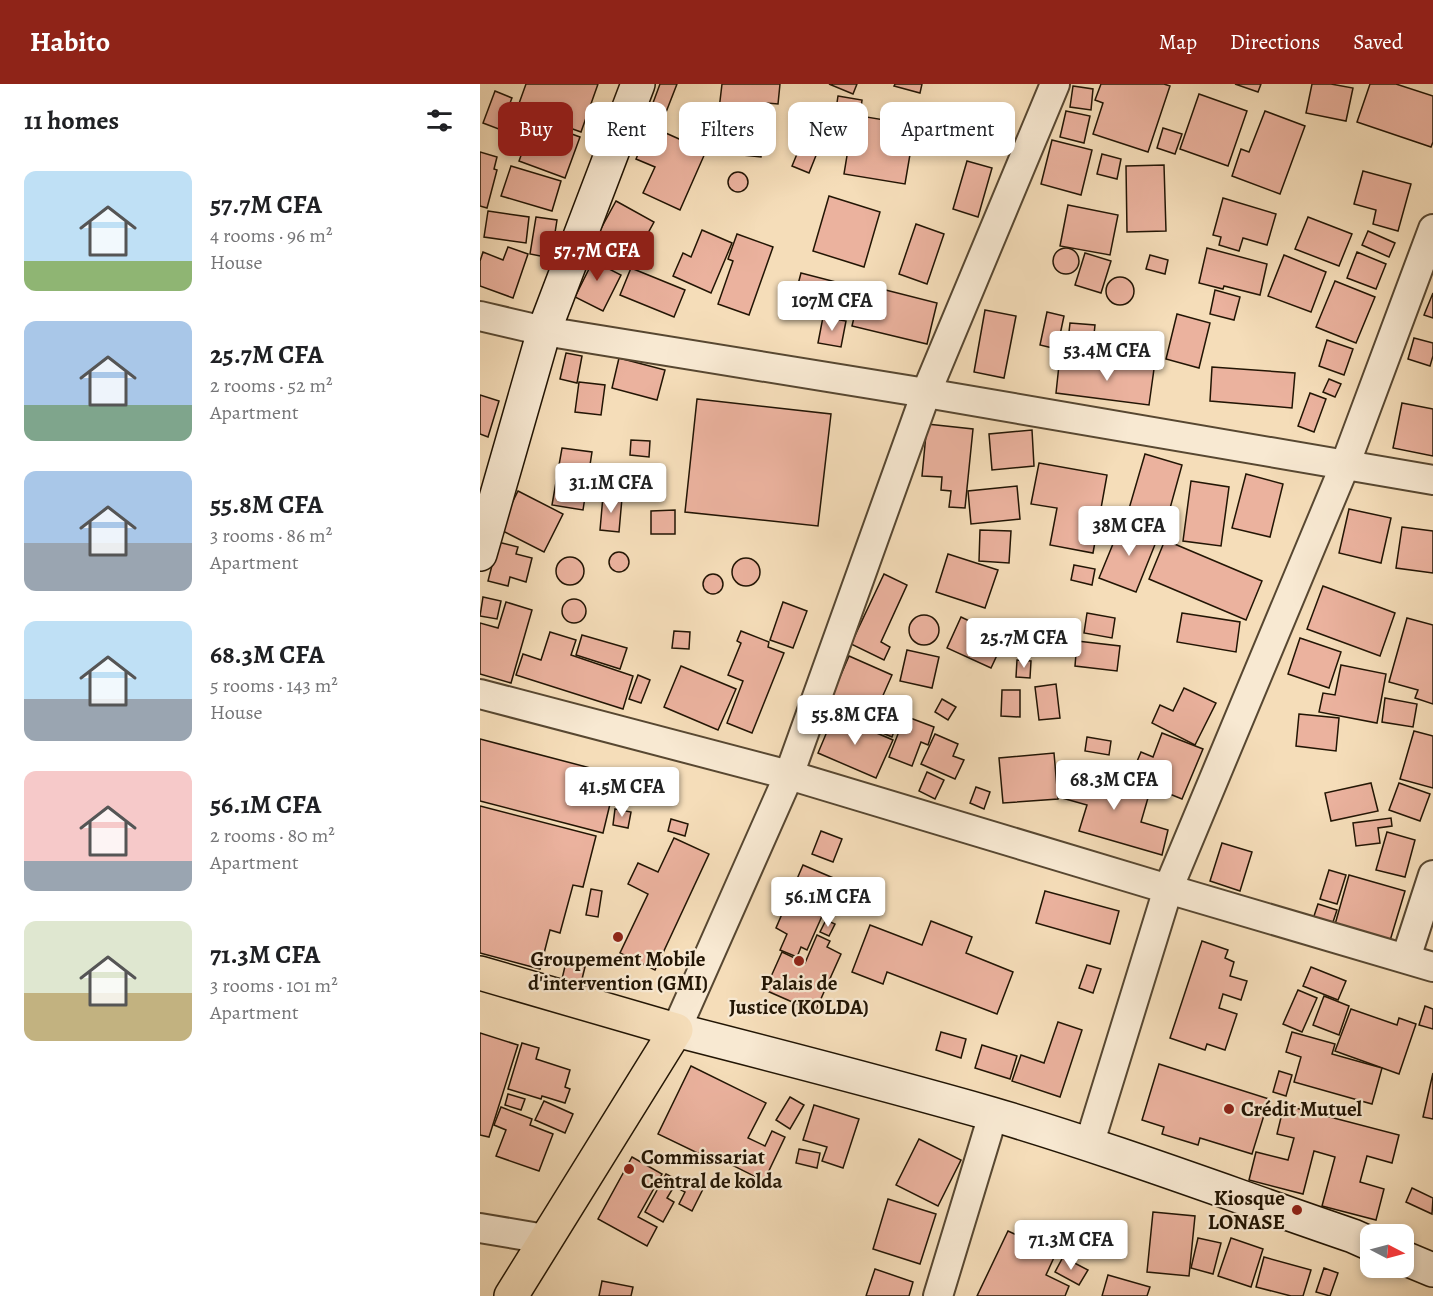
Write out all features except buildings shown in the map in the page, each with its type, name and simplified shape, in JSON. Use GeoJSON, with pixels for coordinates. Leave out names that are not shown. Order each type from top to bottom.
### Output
{"type":"FeatureCollection","features":[{"type":"Feature","properties":{"kind":"main road"},"geometry":{"type":"LineString","coordinates":[[480,554],[544,331],[638,84]]}},
{"type":"Feature","properties":{"kind":"main road"},"geometry":{"type":"LineString","coordinates":[[480,973],[676,1030],[845,1073],[993,1115],[1089,1145],[1360,1239]]}},
{"type":"Feature","properties":{"kind":"main road"},"geometry":{"type":"LineString","coordinates":[[511,1296],[676,1030]]}},
{"type":"Feature","properties":{"kind":"main road"},"geometry":{"type":"LineString","coordinates":[[1414,1262],[1433,1270]]}},
{"type":"Feature","properties":{"kind":"street"},"geometry":{"type":"LineString","coordinates":[[676,1030],[789,776],[926,393],[1055,84]]}},
{"type":"Feature","properties":{"kind":"street"},"geometry":{"type":"LineString","coordinates":[[1089,1145],[1168,890],[1346,465],[1433,229]]}},
{"type":"Feature","properties":{"kind":"street"},"geometry":{"type":"LineString","coordinates":[[480,316],[544,331],[926,393],[1433,480]]}},
{"type":"Feature","properties":{"kind":"street"},"geometry":{"type":"LineString","coordinates":[[480,694],[789,776],[1433,967]]}},
{"type":"Feature","properties":{"kind":"street"},"geometry":{"type":"LineString","coordinates":[[1406,958],[1433,875]]}},
{"type":"Feature","properties":{"kind":"street"},"geometry":{"type":"LineString","coordinates":[[938,1296],[993,1115]]}},
{"type":"Feature","properties":{"kind":"street"},"geometry":{"type":"LineString","coordinates":[[480,1228],[545,1239]]}},
{"type":"Feature","properties":{"kind":"place","name":"Groupement Mobile d'intervention (GMI)"},"geometry":{"type":"Point","coordinates":[618,937]}},
{"type":"Feature","properties":{"kind":"place","name":"Palais de Justice (KOLDA)"},"geometry":{"type":"Point","coordinates":[799,961]}},
{"type":"Feature","properties":{"kind":"place","name":"Crédit Mutuel"},"geometry":{"type":"Point","coordinates":[1229,1109]}},
{"type":"Feature","properties":{"kind":"place","name":"Commissariat Central de kolda"},"geometry":{"type":"Point","coordinates":[629,1169]}},
{"type":"Feature","properties":{"kind":"place","name":"Kiosque LONASE"},"geometry":{"type":"Point","coordinates":[1297,1210]}}]}
